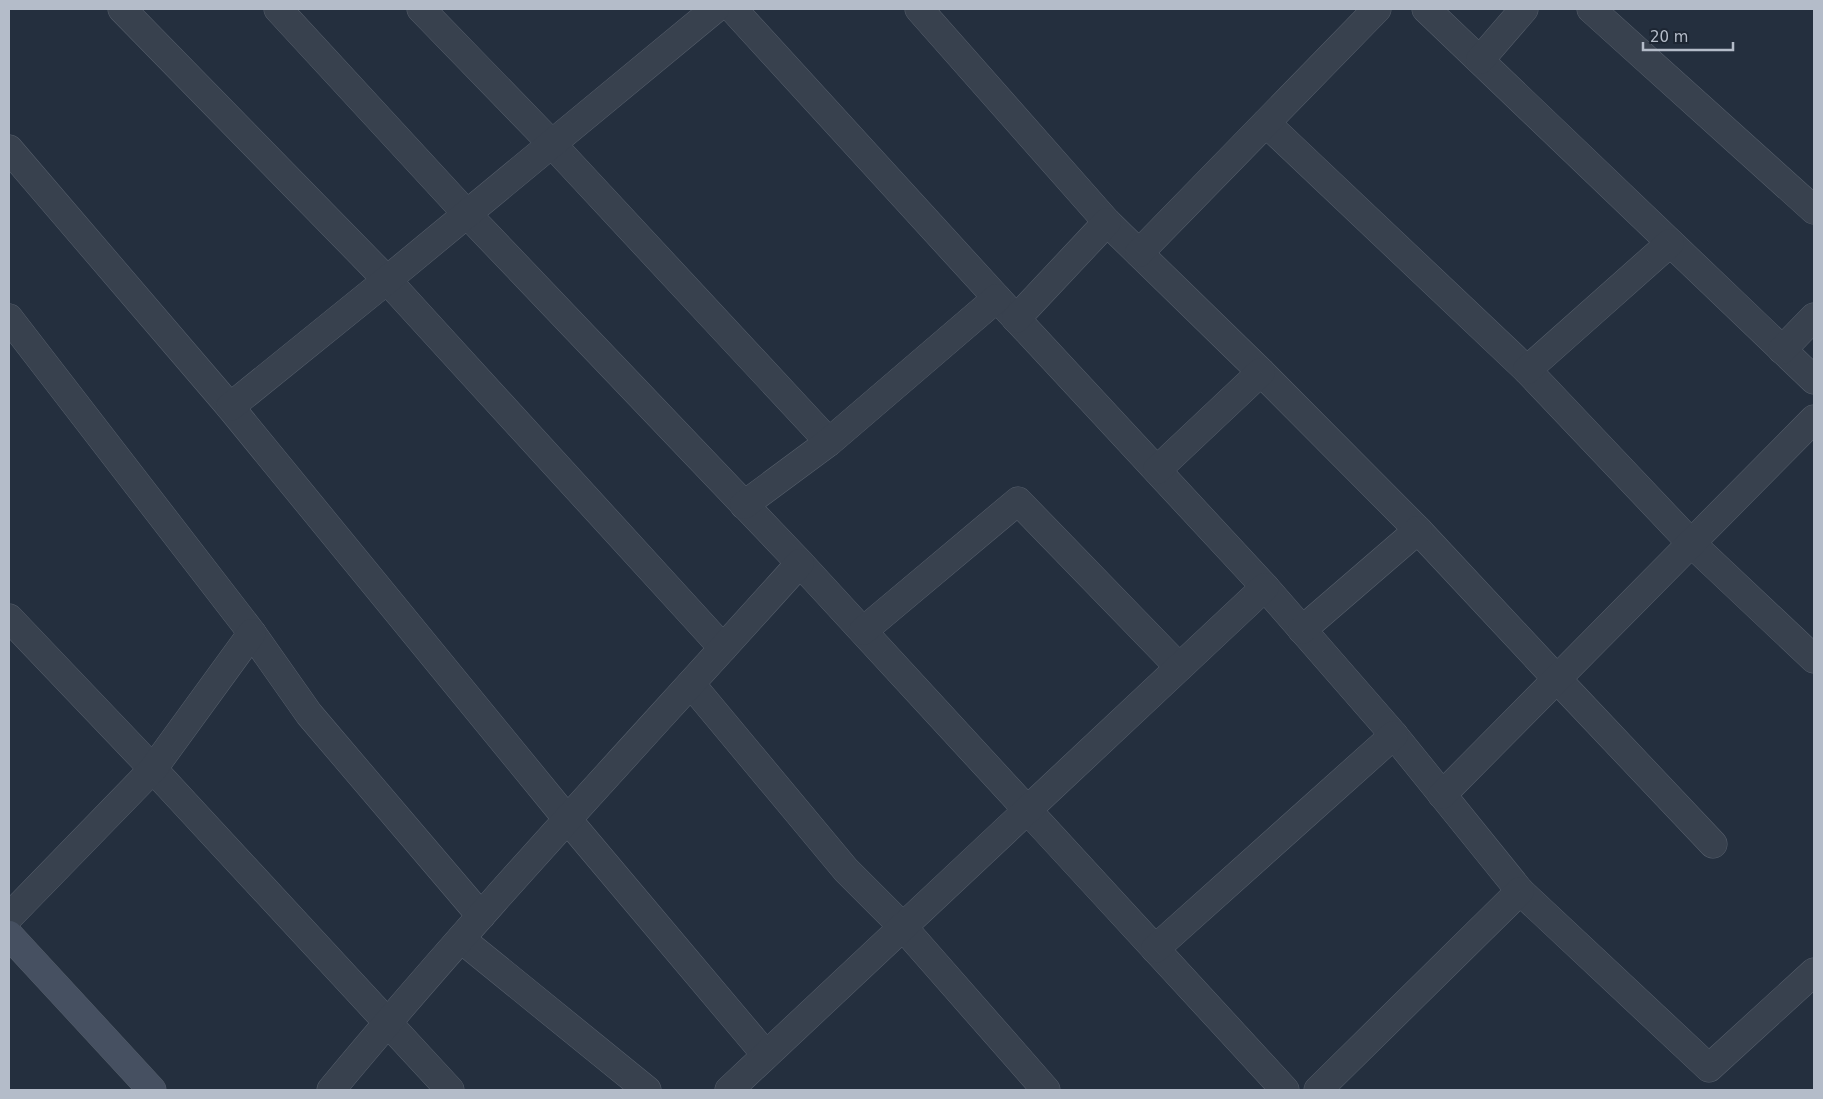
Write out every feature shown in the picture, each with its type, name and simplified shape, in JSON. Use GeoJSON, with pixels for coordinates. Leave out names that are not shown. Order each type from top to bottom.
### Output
{"type":"FeatureCollection","features":[{"type":"Feature","properties":{"kind":"street"},"geometry":{"type":"LineString","coordinates":[[122,9],[387,280],[723,648]]}},
{"type":"Feature","properties":{"kind":"street"},"geometry":{"type":"LineString","coordinates":[[278,9],[467,214],[800,563],[1285,1090]]}},
{"type":"Feature","properties":{"kind":"street"},"geometry":{"type":"LineString","coordinates":[[421,9],[552,144],[830,442]]}},
{"type":"Feature","properties":{"kind":"street"},"geometry":{"type":"LineString","coordinates":[[230,407],[715,9]]}},
{"type":"Feature","properties":{"kind":"street"},"geometry":{"type":"LineString","coordinates":[[733,9],[1016,319],[1265,587],[1394,735],[1520,891],[1709,1068],[1814,972]]}},
{"type":"Feature","properties":{"kind":"street"},"geometry":{"type":"LineString","coordinates":[[1139,253],[1377,9]]}},
{"type":"Feature","properties":{"kind":"street"},"geometry":{"type":"LineString","coordinates":[[1426,9],[1814,380]]}},
{"type":"Feature","properties":{"kind":"street"},"geometry":{"type":"LineString","coordinates":[[1480,60],[1524,9]]}},
{"type":"Feature","properties":{"kind":"street"},"geometry":{"type":"LineString","coordinates":[[1592,9],[1814,210]]}},
{"type":"Feature","properties":{"kind":"street"},"geometry":{"type":"LineString","coordinates":[[926,11],[1106,222],[1261,372],[1418,530],[1714,844]]}},
{"type":"Feature","properties":{"kind":"street"},"geometry":{"type":"LineString","coordinates":[[1266,123],[1528,370],[1692,543],[1814,659]]}},
{"type":"Feature","properties":{"kind":"street"},"geometry":{"type":"LineString","coordinates":[[9,149],[230,407],[568,820],[766,1055]]}},
{"type":"Feature","properties":{"kind":"street"},"geometry":{"type":"LineString","coordinates":[[1016,319],[1106,222]]}},
{"type":"Feature","properties":{"kind":"street"},"geometry":{"type":"LineString","coordinates":[[1528,370],[1670,242]]}},
{"type":"Feature","properties":{"kind":"street"},"geometry":{"type":"LineString","coordinates":[[744,504],[830,442],[997,298]]}},
{"type":"Feature","properties":{"kind":"street"},"geometry":{"type":"LineString","coordinates":[[1782,350],[1814,317]]}},
{"type":"Feature","properties":{"kind":"street"},"geometry":{"type":"LineString","coordinates":[[9,318],[252,633],[309,714],[481,916]]}},
{"type":"Feature","properties":{"kind":"street"},"geometry":{"type":"LineString","coordinates":[[1157,470],[1261,372]]}},
{"type":"Feature","properties":{"kind":"street"},"geometry":{"type":"LineString","coordinates":[[1442,795],[1814,419]]}},
{"type":"Feature","properties":{"kind":"street"},"geometry":{"type":"LineString","coordinates":[[863,632],[1018,502],[1180,667]]}},
{"type":"Feature","properties":{"kind":"street"},"geometry":{"type":"LineString","coordinates":[[1302,630],[1418,530]]}},
{"type":"Feature","properties":{"kind":"street"},"geometry":{"type":"LineString","coordinates":[[331,1090],[460,938],[800,563]]}},
{"type":"Feature","properties":{"kind":"street"},"geometry":{"type":"LineString","coordinates":[[729,1090],[1265,587]]}},
{"type":"Feature","properties":{"kind":"street"},"geometry":{"type":"LineString","coordinates":[[9,618],[153,769],[450,1090]]}},
{"type":"Feature","properties":{"kind":"street"},"geometry":{"type":"LineString","coordinates":[[9,917],[153,769],[252,633]]}},
{"type":"Feature","properties":{"kind":"street"},"geometry":{"type":"LineString","coordinates":[[691,684],[846,870],[903,927],[1046,1090]]}},
{"type":"Feature","properties":{"kind":"street"},"geometry":{"type":"LineString","coordinates":[[1155,949],[1394,735]]}},
{"type":"Feature","properties":{"kind":"street"},"geometry":{"type":"LineString","coordinates":[[1318,1090],[1520,891]]}},
{"type":"Feature","properties":{"kind":"street"},"geometry":{"type":"LineString","coordinates":[[9,935],[152,1090]]}},
{"type":"Feature","properties":{"kind":"street"},"geometry":{"type":"LineString","coordinates":[[460,938],[647,1090]]}}]}
